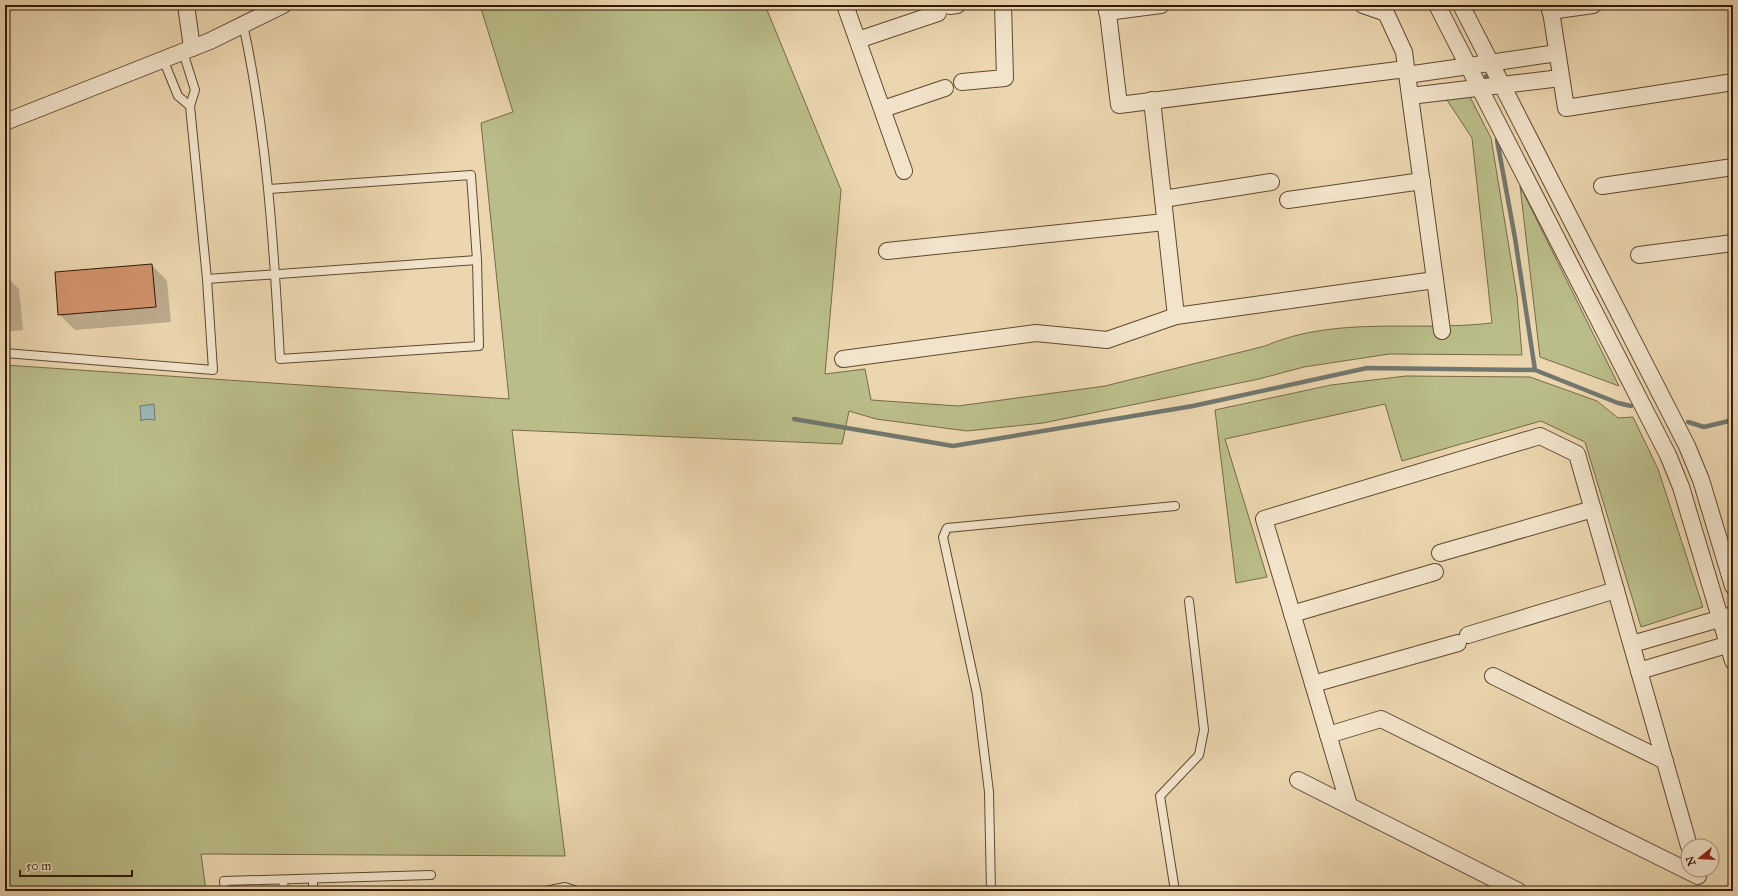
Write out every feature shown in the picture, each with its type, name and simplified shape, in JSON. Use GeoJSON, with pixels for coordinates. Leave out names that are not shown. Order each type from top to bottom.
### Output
{"type":"FeatureCollection","features":[{"type":"Feature","properties":{"kind":"street"},"geometry":{"type":"LineString","coordinates":[[186,5],[188,50]]}},
{"type":"Feature","properties":{"kind":"street"},"geometry":{"type":"LineString","coordinates":[[5,122],[188,50],[282,5]]}},
{"type":"Feature","properties":{"kind":"street"},"geometry":{"type":"LineString","coordinates":[[845,5],[904,171]]}},
{"type":"Feature","properties":{"kind":"street"},"geometry":{"type":"LineString","coordinates":[[962,82],[1005,78],[1004,5]]}},
{"type":"Feature","properties":{"kind":"street"},"geometry":{"type":"LineString","coordinates":[[1161,5],[1107,8],[1119,105],[1152,100],[1469,66],[1557,54]]}},
{"type":"Feature","properties":{"kind":"street"},"geometry":{"type":"LineString","coordinates":[[1363,5],[1386,13],[1404,52],[1442,331]]}},
{"type":"Feature","properties":{"kind":"street"},"geometry":{"type":"LineString","coordinates":[[1437,5],[1668,455],[1681,487],[1727,617],[1733,661]]}},
{"type":"Feature","properties":{"kind":"street"},"geometry":{"type":"LineString","coordinates":[[1461,5],[1688,446],[1701,480],[1733,586]]}},
{"type":"Feature","properties":{"kind":"street"},"geometry":{"type":"LineString","coordinates":[[1594,5],[1550,8],[1566,108],[1733,82]]}},
{"type":"Feature","properties":{"kind":"street"},"geometry":{"type":"LineString","coordinates":[[858,40],[948,8]]}},
{"type":"Feature","properties":{"kind":"street"},"geometry":{"type":"LineString","coordinates":[[1410,96],[1561,78]]}},
{"type":"Feature","properties":{"kind":"street"},"geometry":{"type":"LineString","coordinates":[[883,109],[945,88]]}},
{"type":"Feature","properties":{"kind":"street"},"geometry":{"type":"LineString","coordinates":[[1152,100],[1176,316]]}},
{"type":"Feature","properties":{"kind":"street"},"geometry":{"type":"LineString","coordinates":[[1602,186],[1733,167]]}},
{"type":"Feature","properties":{"kind":"street"},"geometry":{"type":"LineString","coordinates":[[1288,200],[1422,181]]}},
{"type":"Feature","properties":{"kind":"street"},"geometry":{"type":"LineString","coordinates":[[1163,199],[1271,182]]}},
{"type":"Feature","properties":{"kind":"street"},"geometry":{"type":"LineString","coordinates":[[887,251],[1165,222]]}},
{"type":"Feature","properties":{"kind":"street"},"geometry":{"type":"LineString","coordinates":[[1639,255],[1733,243]]}},
{"type":"Feature","properties":{"kind":"street"},"geometry":{"type":"LineString","coordinates":[[843,359],[1036,333],[1107,340],[1176,316],[1435,280]]}},
{"type":"Feature","properties":{"kind":"street"},"geometry":{"type":"LineString","coordinates":[[1349,805],[1264,519],[1540,436],[1577,454],[1687,838]]}},
{"type":"Feature","properties":{"kind":"street"},"geometry":{"type":"LineString","coordinates":[[1440,553],[1593,509]]}},
{"type":"Feature","properties":{"kind":"street"},"geometry":{"type":"LineString","coordinates":[[1292,614],[1434,572]]}},
{"type":"Feature","properties":{"kind":"street"},"geometry":{"type":"LineString","coordinates":[[1313,684],[1463,639],[1616,590]]}},
{"type":"Feature","properties":{"kind":"street"},"geometry":{"type":"LineString","coordinates":[[1632,644],[1727,617]]}},
{"type":"Feature","properties":{"kind":"street"},"geometry":{"type":"LineString","coordinates":[[1639,671],[1730,644]]}},
{"type":"Feature","properties":{"kind":"street"},"geometry":{"type":"LineString","coordinates":[[1493,676],[1665,761]]}},
{"type":"Feature","properties":{"kind":"street"},"geometry":{"type":"LineString","coordinates":[[1328,735],[1381,719],[1680,867]]}},
{"type":"Feature","properties":{"kind":"street"},"geometry":{"type":"LineString","coordinates":[[1298,780],[1518,891]]}},
{"type":"Feature","properties":{"kind":"lane"},"geometry":{"type":"LineString","coordinates":[[243,24],[250,54],[269,189],[276,274],[280,359],[479,346],[477,260],[471,175],[269,189]]}},
{"type":"Feature","properties":{"kind":"lane"},"geometry":{"type":"LineString","coordinates":[[5,353],[213,370],[208,279],[190,106],[195,90],[188,50]]}},
{"type":"Feature","properties":{"kind":"lane"},"geometry":{"type":"LineString","coordinates":[[163,59],[178,96],[190,106]]}},
{"type":"Feature","properties":{"kind":"lane"},"geometry":{"type":"LineString","coordinates":[[208,279],[477,260]]}},
{"type":"Feature","properties":{"kind":"lane"},"geometry":{"type":"LineString","coordinates":[[991,891],[989,792],[977,694],[943,537],[947,528],[1175,506]]}},
{"type":"Feature","properties":{"kind":"lane"},"geometry":{"type":"LineString","coordinates":[[1175,891],[1160,796],[1199,755],[1204,730],[1189,601]]}},
{"type":"Feature","properties":{"kind":"lane"},"geometry":{"type":"LineString","coordinates":[[225,891],[224,881],[431,875]]}},
{"type":"Feature","properties":{"kind":"lane"},"geometry":{"type":"LineString","coordinates":[[313,879],[313,891]]}},
{"type":"Feature","properties":{"kind":"lane"},"geometry":{"type":"LineString","coordinates":[[283,880],[284,891]]}},
{"type":"Feature","properties":{"kind":"lane"},"geometry":{"type":"LineString","coordinates":[[545,891],[565,887],[577,891]]}},
{"type":"Feature","properties":{"kind":"green space"},"geometry":{"type":"Polygon","coordinates":[[[480,5],[765,5],[841,190],[825,374],[865,369],[871,400],[958,406],[1105,386],[1265,346],[1292,336],[1320,331],[1348,327],[1435,326],[1492,323],[1472,138],[1447,100],[1469,95],[1491,138],[1517,296],[1522,355],[1389,354],[1304,367],[1259,379],[1043,423],[967,431],[876,419],[849,411],[842,444],[512,430],[565,856],[201,854],[206,891],[5,891],[5,365],[509,399],[481,123],[513,112],[480,5]]]}},
{"type":"Feature","properties":{"kind":"green space"},"geometry":{"type":"Polygon","coordinates":[[[1520,186],[1619,386],[1540,357],[1520,186]]]}},
{"type":"Feature","properties":{"kind":"green space"},"geometry":{"type":"Polygon","coordinates":[[[1406,376],[1530,377],[1597,401],[1618,418],[1633,417],[1658,469],[1703,607],[1641,627],[1585,442],[1541,421],[1402,461],[1385,404],[1225,439],[1267,577],[1236,583],[1215,410],[1331,385],[1406,376]]]}},
{"type":"Feature","properties":{"kind":"water"},"geometry":{"type":"Polygon","coordinates":[[[154,404],[155,420],[146,419],[141,421],[140,406],[154,404]]]}},
{"type":"Feature","properties":{"kind":"building"},"geometry":{"type":"Polygon","coordinates":[[[152,264],[156,307],[58,315],[55,272],[152,264]]]}},
{"type":"Feature","properties":{"kind":"waterway"},"geometry":{"type":"LineString","coordinates":[[1497,140],[1515,238],[1535,370],[1618,403],[1631,406]]}},
{"type":"Feature","properties":{"kind":"waterway"},"geometry":{"type":"LineString","coordinates":[[794,419],[953,446],[1193,406],[1367,368],[1535,370]]}},
{"type":"Feature","properties":{"kind":"waterway"},"geometry":{"type":"LineString","coordinates":[[1688,422],[1704,427],[1733,420]]}}]}
